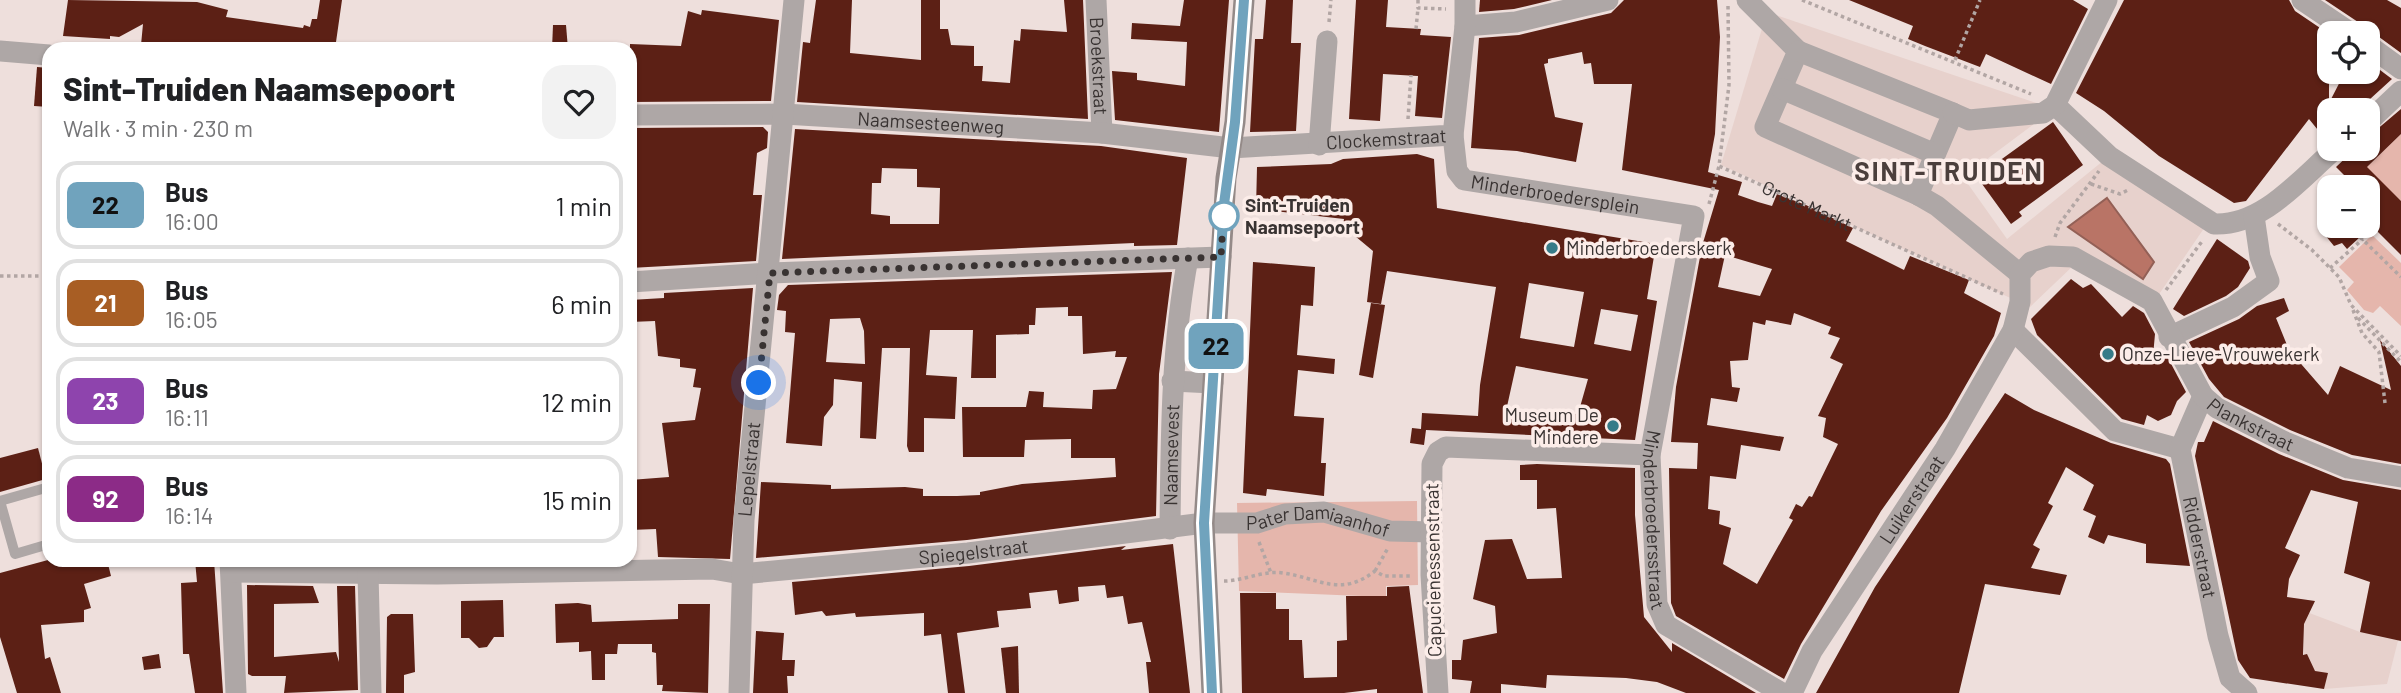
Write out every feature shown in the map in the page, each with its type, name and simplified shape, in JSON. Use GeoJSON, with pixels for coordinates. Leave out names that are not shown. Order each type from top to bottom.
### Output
{"type":"FeatureCollection","features":[{"type":"Feature","properties":{"kind":"street","name":"Lepelstraat"},"geometry":{"type":"LineString","coordinates":[[738,693],[741,575],[794,0]]}},
{"type":"Feature","properties":{"kind":"street","name":"Broekstraat"},"geometry":{"type":"LineString","coordinates":[[1096,0],[1102,133]]}},
{"type":"Feature","properties":{"kind":"street","name":"Naamsevest"},"geometry":{"type":"LineString","coordinates":[[1212,693],[1204,523],[1221,257],[1244,0]]}},
{"type":"Feature","properties":{"kind":"street"},"geometry":{"type":"LineString","coordinates":[[1465,12],[1516,22],[1608,0]]}},
{"type":"Feature","properties":{"kind":"street"},"geometry":{"type":"LineString","coordinates":[[1747,0],[1798,51],[1969,120],[2043,113],[2055,105],[2107,0]]}},
{"type":"Feature","properties":{"kind":"street"},"geometry":{"type":"LineString","coordinates":[[2302,0],[2333,21]]}},
{"type":"Feature","properties":{"kind":"street","name":"Clockemstraat"},"geometry":{"type":"LineString","coordinates":[[1231,148],[1319,145],[1453,135],[1465,12]]}},
{"type":"Feature","properties":{"kind":"street"},"geometry":{"type":"LineString","coordinates":[[1319,145],[1328,41]]}},
{"type":"Feature","properties":{"kind":"street"},"geometry":{"type":"LineString","coordinates":[[0,51],[42,54]]}},
{"type":"Feature","properties":{"kind":"street"},"geometry":{"type":"LineString","coordinates":[[1798,51],[1765,127],[1918,195],[1937,206],[2020,274]]}},
{"type":"Feature","properties":{"kind":"street"},"geometry":{"type":"LineString","coordinates":[[2380,54],[2401,69]]}},
{"type":"Feature","properties":{"kind":"street"},"geometry":{"type":"LineString","coordinates":[[1782,89],[1935,154]]}},
{"type":"Feature","properties":{"kind":"street"},"geometry":{"type":"LineString","coordinates":[[2380,110],[2401,91]]}},
{"type":"Feature","properties":{"kind":"street"},"geometry":{"type":"LineString","coordinates":[[2055,105],[2109,156],[2214,224],[2252,216],[2320,161]]}},
{"type":"Feature","properties":{"kind":"street"},"geometry":{"type":"LineString","coordinates":[[1918,195],[1953,113]]}},
{"type":"Feature","properties":{"kind":"street","name":"Naamsesteenweg"},"geometry":{"type":"LineString","coordinates":[[637,115],[784,114],[1102,133],[1231,148]]}},
{"type":"Feature","properties":{"kind":"street","name":"Minderbroedersplein"},"geometry":{"type":"LineString","coordinates":[[1453,135],[1457,171],[1464,180],[1694,216]]}},
{"type":"Feature","properties":{"kind":"street","name":"Minderbroedersstraat"},"geometry":{"type":"LineString","coordinates":[[1694,216],[1650,455],[1657,604],[1666,625],[1782,693]]}},
{"type":"Feature","properties":{"kind":"street"},"geometry":{"type":"LineString","coordinates":[[2169,337],[2233,307],[2269,281],[2260,257],[2252,216]]}},
{"type":"Feature","properties":{"kind":"street"},"geometry":{"type":"LineString","coordinates":[[2020,302],[2020,274],[2031,262],[2049,256],[2073,257],[2152,301],[2154,307]]}},
{"type":"Feature","properties":{"kind":"street"},"geometry":{"type":"LineString","coordinates":[[637,282],[770,273],[1221,257]]}},
{"type":"Feature","properties":{"kind":"street","name":"Naamsevest"},"geometry":{"type":"LineString","coordinates":[[1170,529],[1172,381],[1178,310],[1188,258]]}},
{"type":"Feature","properties":{"kind":"street","name":"Luikerstraat"},"geometry":{"type":"LineString","coordinates":[[1792,693],[1812,651],[1945,449],[2013,330],[2020,302]]}},
{"type":"Feature","properties":{"kind":"street","name":"Plankstraat"},"geometry":{"type":"LineString","coordinates":[[2154,307],[2203,396],[2217,408],[2285,442],[2348,468],[2401,477]]}},
{"type":"Feature","properties":{"kind":"street"},"geometry":{"type":"LineString","coordinates":[[2013,330],[2115,431],[2180,449],[2203,396]]}},
{"type":"Feature","properties":{"kind":"street","name":"Naamsevest"},"geometry":{"type":"LineString","coordinates":[[1172,381],[1213,383]]}},
{"type":"Feature","properties":{"kind":"street","name":"Capucienessenstraat"},"geometry":{"type":"LineString","coordinates":[[1438,693],[1431,575],[1432,464],[1438,452],[1446,447],[1650,455]]}},
{"type":"Feature","properties":{"kind":"street","name":"Ridderstraat"},"geometry":{"type":"LineString","coordinates":[[2180,449],[2208,594],[2230,678],[2247,693]]}},
{"type":"Feature","properties":{"kind":"street","name":"Pater Damiaanhof"},"geometry":{"type":"LineString","coordinates":[[1204,523],[1256,523],[1284,514],[1324,512],[1390,531],[1432,532]]}},
{"type":"Feature","properties":{"kind":"street","name":"Spiegelstraat"},"geometry":{"type":"LineString","coordinates":[[741,575],[968,553],[1204,523]]}},
{"type":"Feature","properties":{"kind":"street"},"geometry":{"type":"LineString","coordinates":[[230,567],[236,693]]}},
{"type":"Feature","properties":{"kind":"street"},"geometry":{"type":"LineString","coordinates":[[250,567],[368,573],[712,569],[741,575]]}},
{"type":"Feature","properties":{"kind":"street"},"geometry":{"type":"LineString","coordinates":[[368,573],[371,693]]}},
{"type":"Feature","properties":{"kind":"lane"},"geometry":{"type":"LineString","coordinates":[[42,489],[0,501],[15,554],[42,546]]}},
{"type":"Feature","properties":{"kind":"path"},"geometry":{"type":"LineString","coordinates":[[1416,29],[1418,0]]}},
{"type":"Feature","properties":{"kind":"path"},"geometry":{"type":"LineString","coordinates":[[1694,216],[1709,205],[1719,166],[1729,85],[1728,0]]}},
{"type":"Feature","properties":{"kind":"path"},"geometry":{"type":"LineString","coordinates":[[1802,0],[1955,61],[2055,105]]}},
{"type":"Feature","properties":{"kind":"path"},"geometry":{"type":"LineString","coordinates":[[1955,61],[1980,0]]}},
{"type":"Feature","properties":{"kind":"path"},"geometry":{"type":"LineString","coordinates":[[1418,8],[1465,12]]}},
{"type":"Feature","properties":{"kind":"path"},"geometry":{"type":"LineString","coordinates":[[1407,138],[1411,75]]}},
{"type":"Feature","properties":{"kind":"path"},"geometry":{"type":"LineString","coordinates":[[2049,256],[2060,223],[2109,156]]}},
{"type":"Feature","properties":{"kind":"path","name":"Grote Markt"},"geometry":{"type":"LineString","coordinates":[[1719,166],[2020,302]]}},
{"type":"Feature","properties":{"kind":"path"},"geometry":{"type":"LineString","coordinates":[[2091,184],[2120,194],[2147,180]]}},
{"type":"Feature","properties":{"kind":"path"},"geometry":{"type":"LineString","coordinates":[[2252,216],[2330,268],[2339,277],[2362,333],[2379,352],[2385,403]]}},
{"type":"Feature","properties":{"kind":"path"},"geometry":{"type":"LineString","coordinates":[[2154,307],[2214,224]]}},
{"type":"Feature","properties":{"kind":"path"},"geometry":{"type":"LineString","coordinates":[[2330,268],[2362,238],[2401,277]]}},
{"type":"Feature","properties":{"kind":"path"},"geometry":{"type":"LineString","coordinates":[[0,276],[42,276]]}},
{"type":"Feature","properties":{"kind":"path"},"geometry":{"type":"LineString","coordinates":[[2351,305],[2401,356]]}},
{"type":"Feature","properties":{"kind":"path"},"geometry":{"type":"LineString","coordinates":[[2356,317],[2401,362]]}},
{"type":"Feature","properties":{"kind":"path"},"geometry":{"type":"LineString","coordinates":[[1236,523],[1237,536],[1257,539],[1271,573]]}},
{"type":"Feature","properties":{"kind":"path"},"geometry":{"type":"LineString","coordinates":[[1208,581],[1242,581],[1271,573],[1283,573],[1321,584],[1350,584],[1375,571],[1384,576],[1431,575]]}},
{"type":"Feature","properties":{"kind":"shaded area"},"geometry":{"type":"Polygon","coordinates":[[[1767,12],[2054,109],[1963,177],[2007,239],[2114,152],[2211,218],[2149,309],[2075,264],[2030,307],[1721,165],[1767,12]]]}},
{"type":"Feature","properties":{"kind":"shaded area"},"geometry":{"type":"Polygon","coordinates":[[[2401,134],[2401,201],[2380,181],[2380,175],[2373,175],[2366,168],[2373,161],[2380,161],[2380,154],[2401,134]]]}},
{"type":"Feature","properties":{"kind":"shaded area"},"geometry":{"type":"Polygon","coordinates":[[[2107,198],[2154,262],[2143,279],[2068,227],[2107,198]]]}},
{"type":"Feature","properties":{"kind":"shaded area"},"geometry":{"type":"Polygon","coordinates":[[[2369,238],[2375,238],[2401,263],[2401,326],[2380,306],[2373,313],[2364,310],[2347,290],[2354,282],[2339,267],[2369,238]]]}},
{"type":"Feature","properties":{"kind":"shaded area"},"geometry":{"type":"Polygon","coordinates":[[[2389,488],[2401,490],[2401,629],[2387,684],[2324,689],[2327,674],[2304,670],[2304,611],[2360,632],[2389,488]]]}},
{"type":"Feature","properties":{"kind":"shaded area"},"geometry":{"type":"Polygon","coordinates":[[[1417,501],[1418,585],[1386,586],[1386,597],[1239,591],[1237,503],[1417,501]]]}},
{"type":"Feature","properties":{"kind":"building"},"geometry":{"type":"Polygon","coordinates":[[[68,0],[197,2],[228,10],[226,17],[303,28],[304,25],[310,27],[312,19],[317,19],[320,0],[342,0],[336,42],[141,42],[143,24],[119,37],[110,36],[110,39],[63,36],[68,0]]]}},
{"type":"Feature","properties":{"kind":"building"},"geometry":{"type":"Polygon","coordinates":[[[816,0],[852,0],[850,53],[921,60],[921,0],[940,0],[940,29],[948,29],[951,45],[974,46],[974,66],[983,66],[982,81],[1010,83],[1014,40],[1020,41],[1021,29],[1067,32],[1064,0],[1083,0],[1088,119],[797,102],[803,42],[810,43],[816,0]]]}},
{"type":"Feature","properties":{"kind":"building"},"geometry":{"type":"Polygon","coordinates":[[[1184,0],[1229,0],[1219,132],[1115,120],[1112,71],[1137,73],[1137,80],[1185,86],[1187,42],[1131,39],[1132,23],[1180,26],[1184,0]]]}},
{"type":"Feature","properties":{"kind":"building"},"geometry":{"type":"Polygon","coordinates":[[[1266,0],[1293,0],[1291,43],[1301,43],[1296,131],[1250,132],[1255,39],[1263,39],[1266,0]]]}},
{"type":"Feature","properties":{"kind":"building"},"geometry":{"type":"Polygon","coordinates":[[[1356,0],[1388,0],[1386,27],[1421,29],[1420,35],[1451,37],[1442,118],[1415,116],[1418,76],[1383,74],[1380,121],[1349,119],[1356,0]]]}},
{"type":"Feature","properties":{"kind":"building"},"geometry":{"type":"Polygon","coordinates":[[[1480,0],[1552,0],[1514,9],[1479,12],[1480,0]]]}},
{"type":"Feature","properties":{"kind":"building"},"geometry":{"type":"Polygon","coordinates":[[[1624,0],[1717,0],[1720,37],[1715,134],[1708,172],[1742,182],[1738,195],[1772,206],[1777,194],[1853,228],[1846,241],[1904,270],[1910,256],[1969,280],[1964,293],[2001,313],[1994,336],[1947,418],[1881,511],[1801,644],[1784,679],[1676,616],[1671,603],[1669,468],[1697,469],[1698,443],[1671,442],[1676,387],[1702,246],[1719,190],[1622,170],[1632,84],[1594,84],[1591,63],[1584,64],[1582,52],[1548,59],[1548,63],[1544,64],[1555,117],[1583,123],[1576,162],[1517,151],[1471,148],[1479,38],[1519,35],[1611,13],[1624,0]],[[1725,255],[1718,287],[1760,296],[1772,269],[1725,255]],[[1794,313],[1791,325],[1766,320],[1765,325],[1753,322],[1748,360],[1730,361],[1732,387],[1740,388],[1737,402],[1711,398],[1707,425],[1784,437],[1780,451],[1741,445],[1736,479],[1710,476],[1708,509],[1720,511],[1719,524],[1731,528],[1723,564],[1757,584],[1793,520],[1789,518],[1796,504],[1802,507],[1809,496],[1812,497],[1838,444],[1823,437],[1826,418],[1818,416],[1843,364],[1830,358],[1840,338],[1828,334],[1831,327],[1794,313]]]}},
{"type":"Feature","properties":{"kind":"building"},"geometry":{"type":"Polygon","coordinates":[[[1849,0],[2073,0],[2088,9],[2051,84],[1986,54],[1980,67],[1908,39],[1913,26],[1849,0]]]}},
{"type":"Feature","properties":{"kind":"building"},"geometry":{"type":"Polygon","coordinates":[[[2124,0],[2289,0],[2295,11],[2317,26],[2317,84],[2329,84],[2329,98],[2317,98],[2317,129],[2309,119],[2246,201],[2234,203],[2159,156],[2104,111],[2076,93],[2124,0]]]}},
{"type":"Feature","properties":{"kind":"building"},"geometry":{"type":"Polygon","coordinates":[[[2325,0],[2387,0],[2401,8],[2401,53],[2380,38],[2380,21],[2356,21],[2325,0]]]}},
{"type":"Feature","properties":{"kind":"building"},"geometry":{"type":"Polygon","coordinates":[[[702,10],[779,20],[771,101],[637,102],[637,44],[681,46],[688,11],[701,15],[702,10]]]}},
{"type":"Feature","properties":{"kind":"building"},"geometry":{"type":"Polygon","coordinates":[[[553,25],[566,25],[567,42],[552,42],[553,25]]]}},
{"type":"Feature","properties":{"kind":"building"},"geometry":{"type":"Polygon","coordinates":[[[37,67],[42,67],[42,107],[34,106],[37,67]]]}},
{"type":"Feature","properties":{"kind":"building"},"geometry":{"type":"Polygon","coordinates":[[[2380,70],[2392,79],[2371,98],[2332,98],[2339,84],[2380,84],[2380,70]]]}},
{"type":"Feature","properties":{"kind":"building"},"geometry":{"type":"Polygon","coordinates":[[[2401,109],[2401,134],[2380,154],[2380,127],[2401,109]]]}},
{"type":"Feature","properties":{"kind":"building"},"geometry":{"type":"Polygon","coordinates":[[[2053,122],[2083,165],[2019,212],[2022,216],[2011,224],[1977,177],[2053,122]]]}},
{"type":"Feature","properties":{"kind":"building"},"geometry":{"type":"Polygon","coordinates":[[[763,127],[768,132],[767,148],[757,153],[753,195],[762,195],[756,261],[637,268],[637,128],[763,127]]]}},
{"type":"Feature","properties":{"kind":"building"},"geometry":{"type":"Polygon","coordinates":[[[795,129],[1101,146],[1187,158],[1177,245],[1134,246],[1134,243],[782,259],[795,129]],[[882,168],[881,183],[872,183],[871,214],[890,216],[890,224],[939,224],[940,188],[917,187],[917,169],[882,168]]]}},
{"type":"Feature","properties":{"kind":"building"},"geometry":{"type":"Polygon","coordinates":[[[1417,154],[1434,159],[1437,208],[1656,244],[1647,299],[1657,301],[1635,440],[1426,430],[1424,445],[1410,443],[1412,428],[1421,429],[1422,413],[1478,416],[1480,385],[1496,287],[1387,271],[1381,304],[1367,302],[1373,251],[1343,226],[1344,219],[1256,209],[1257,167],[1331,164],[1343,159],[1417,154]],[[1529,283],[1520,338],[1574,347],[1584,292],[1529,283]],[[1601,309],[1594,344],[1631,351],[1638,315],[1601,309]],[[1516,366],[1506,411],[1578,414],[1588,379],[1516,366]]]}},
{"type":"Feature","properties":{"kind":"building"},"geometry":{"type":"Polygon","coordinates":[[[2342,161],[2373,161],[2367,167],[2375,175],[2344,175],[2336,167],[2342,161]]]}},
{"type":"Feature","properties":{"kind":"building"},"geometry":{"type":"Polygon","coordinates":[[[2380,180],[2401,201],[2401,255],[2380,234],[2380,180]]]}},
{"type":"Feature","properties":{"kind":"building"},"geometry":{"type":"Polygon","coordinates":[[[2327,238],[2359,238],[2347,249],[2342,243],[2334,246],[2327,238]]]}},
{"type":"Feature","properties":{"kind":"building"},"geometry":{"type":"Polygon","coordinates":[[[2217,239],[2248,261],[2250,268],[2238,287],[2226,296],[2184,316],[2173,309],[2217,239]]]}},
{"type":"Feature","properties":{"kind":"building"},"geometry":{"type":"Polygon","coordinates":[[[1253,262],[1315,267],[1313,306],[1301,305],[1297,355],[1335,359],[1334,374],[1298,370],[1294,416],[1324,418],[1321,463],[1326,463],[1324,496],[1267,489],[1266,496],[1243,493],[1253,262]]]}},
{"type":"Feature","properties":{"kind":"building"},"geometry":{"type":"Polygon","coordinates":[[[1172,272],[1159,374],[1156,516],[967,540],[756,558],[761,482],[831,485],[831,489],[905,487],[923,489],[923,496],[957,496],[980,495],[980,492],[1022,484],[1116,477],[1115,458],[1071,458],[1071,439],[1025,440],[1024,457],[963,457],[962,407],[1026,407],[1029,391],[1044,392],[1043,407],[1092,409],[1093,390],[1116,389],[1127,357],[1115,357],[1116,351],[1083,354],[1082,316],[1068,316],[1068,307],[1036,308],[1035,325],[1029,325],[1029,334],[996,335],[996,378],[971,378],[973,330],[930,330],[926,375],[957,377],[955,419],[924,418],[924,452],[909,452],[907,446],[910,348],[882,348],[876,439],[860,438],[862,382],[834,379],[833,405],[824,417],[822,446],[786,443],[795,333],[785,332],[786,311],[777,310],[779,295],[788,285],[1172,272]],[[860,318],[830,319],[826,362],[865,364],[864,331],[860,318]]]}},
{"type":"Feature","properties":{"kind":"building","name":"Onze-Lieve-Vrouwekerk"},"geometry":{"type":"Polygon","coordinates":[[[2071,279],[2083,288],[2091,284],[2122,317],[2133,306],[2144,313],[2155,334],[2153,356],[2160,352],[2168,358],[2186,392],[2177,401],[2171,415],[2158,421],[2147,415],[2144,425],[2122,419],[2037,335],[2031,319],[2071,279]]]}},
{"type":"Feature","properties":{"kind":"building"},"geometry":{"type":"Polygon","coordinates":[[[753,288],[730,559],[658,557],[656,529],[637,530],[637,479],[669,477],[662,423],[695,420],[701,388],[693,387],[696,369],[680,367],[680,359],[658,356],[655,321],[637,322],[637,300],[664,298],[664,293],[753,288]]]}},
{"type":"Feature","properties":{"kind":"building"},"geometry":{"type":"Polygon","coordinates":[[[2284,298],[2289,311],[2276,318],[2289,350],[2328,395],[2340,366],[2391,390],[2380,340],[2401,366],[2401,464],[2352,455],[2290,430],[2224,397],[2209,379],[2189,342],[2239,319],[2257,306],[2284,298]]]}},
{"type":"Feature","properties":{"kind":"building"},"geometry":{"type":"Polygon","coordinates":[[[1371,303],[1385,305],[1373,378],[1359,375],[1371,303]]]}},
{"type":"Feature","properties":{"kind":"building"},"geometry":{"type":"Polygon","coordinates":[[[2005,393],[2034,410],[2111,443],[2166,459],[2170,464],[2190,566],[2146,563],[2146,544],[2108,535],[2104,544],[2088,537],[2096,516],[2083,510],[2094,485],[2066,467],[2048,503],[2053,506],[2033,545],[2040,549],[2031,568],[2067,575],[2060,595],[1985,584],[1959,693],[1816,693],[1875,587],[2005,393]]]}},
{"type":"Feature","properties":{"kind":"building"},"geometry":{"type":"Polygon","coordinates":[[[2213,421],[2279,454],[2343,480],[2401,490],[2401,641],[2360,632],[2370,582],[2344,573],[2358,502],[2311,490],[2285,548],[2300,555],[2289,579],[2287,597],[2315,601],[2304,624],[2303,655],[2307,654],[2315,671],[2328,673],[2324,689],[2250,678],[2238,660],[2195,456],[2198,442],[2204,442],[2213,421]]]}},
{"type":"Feature","properties":{"kind":"building"},"geometry":{"type":"Polygon","coordinates":[[[38,448],[42,480],[0,492],[0,458],[38,448]]]}},
{"type":"Feature","properties":{"kind":"building"},"geometry":{"type":"Polygon","coordinates":[[[1520,465],[1635,468],[1635,515],[1644,617],[1672,652],[1672,643],[1756,693],[1686,693],[1657,682],[1547,675],[1546,688],[1501,684],[1501,693],[1470,693],[1472,681],[1452,679],[1452,660],[1461,660],[1463,640],[1497,633],[1495,606],[1473,599],[1485,540],[1512,539],[1527,579],[1562,578],[1556,508],[1537,509],[1537,480],[1520,480],[1520,465]]]}},
{"type":"Feature","properties":{"kind":"building"},"geometry":{"type":"Polygon","coordinates":[[[1173,544],[1190,693],[1149,693],[1146,662],[1151,662],[1142,622],[1128,624],[1123,596],[1107,598],[1105,585],[1078,587],[1079,601],[1059,604],[1057,590],[1029,593],[1031,608],[997,611],[999,627],[957,633],[965,693],[948,693],[941,634],[924,636],[924,613],[856,617],[855,613],[826,616],[822,611],[795,615],[792,582],[969,566],[1126,546],[1121,550],[1173,544]]]}},
{"type":"Feature","properties":{"kind":"building"},"geometry":{"type":"Polygon","coordinates":[[[42,562],[42,567],[109,567],[111,576],[84,584],[91,608],[84,610],[84,622],[41,625],[45,659],[50,657],[61,693],[17,693],[0,637],[0,573],[42,562]]]}},
{"type":"Feature","properties":{"kind":"building"},"geometry":{"type":"Polygon","coordinates":[[[196,567],[214,567],[223,693],[195,693],[189,654],[183,654],[181,583],[197,582],[196,567]]]}},
{"type":"Feature","properties":{"kind":"building"},"geometry":{"type":"Polygon","coordinates":[[[247,585],[313,586],[319,603],[274,604],[274,657],[336,652],[339,662],[337,586],[355,586],[358,690],[284,693],[286,676],[248,674],[247,585]]]}},
{"type":"Feature","properties":{"kind":"building"},"geometry":{"type":"Polygon","coordinates":[[[1409,586],[1423,693],[1377,693],[1377,689],[1344,693],[1242,693],[1240,593],[1276,593],[1276,609],[1289,609],[1289,640],[1302,640],[1304,678],[1337,677],[1337,641],[1347,640],[1346,596],[1387,596],[1387,587],[1409,586]]]}},
{"type":"Feature","properties":{"kind":"building"},"geometry":{"type":"Polygon","coordinates":[[[503,600],[504,637],[494,637],[487,647],[479,648],[469,638],[461,638],[461,601],[503,600]]]}},
{"type":"Feature","properties":{"kind":"building"},"geometry":{"type":"Polygon","coordinates":[[[555,604],[591,605],[592,622],[678,619],[678,604],[710,604],[708,693],[662,691],[663,685],[657,685],[656,653],[652,652],[652,644],[618,644],[617,654],[605,654],[605,680],[592,680],[591,651],[579,652],[579,642],[556,643],[555,604]]]}},
{"type":"Feature","properties":{"kind":"building"},"geometry":{"type":"Polygon","coordinates":[[[391,614],[413,614],[415,672],[404,675],[404,693],[386,693],[387,617],[391,614]]]}},
{"type":"Feature","properties":{"kind":"building"},"geometry":{"type":"Polygon","coordinates":[[[756,631],[784,633],[782,660],[795,660],[794,676],[787,676],[788,693],[753,693],[756,631]]]}},
{"type":"Feature","properties":{"kind":"building"},"geometry":{"type":"Polygon","coordinates":[[[1018,646],[1019,693],[1006,693],[1001,648],[1018,646]]]}},
{"type":"Feature","properties":{"kind":"building"},"geometry":{"type":"Polygon","coordinates":[[[159,654],[161,668],[144,670],[142,657],[159,654]]]}},
{"type":"Feature","properties":{"kind":"bus line","name":"22"},"geometry":{"type":"LineString","coordinates":[[1212,693],[1204,523],[1224,204],[1235,122],[1244,0]]}},
{"type":"Feature","properties":{"kind":"place","name":"Sint-Truiden Naamsepoort"},"geometry":{"type":"Point","coordinates":[1224,216]}},
{"type":"Feature","properties":{"kind":"place","name":"Minderbroederskerk"},"geometry":{"type":"Point","coordinates":[1552,248]}},
{"type":"Feature","properties":{"kind":"place","name":"Onze-Lieve-Vrouwekerk"},"geometry":{"type":"Point","coordinates":[2108,354]}},
{"type":"Feature","properties":{"kind":"place","name":"Museum De Mindere"},"geometry":{"type":"Point","coordinates":[1613,426]}},
{"type":"Feature","properties":{"kind":"district","name":"SINT-TRUIDEN"},"geometry":{"type":"Point","coordinates":[1949,172]}},
{"type":"Feature","properties":{"kind":"route"},"geometry":{"type":"LineString","coordinates":[[759,383],[770,273],[1221,257],[1224,204],[1224,216]]}}]}
